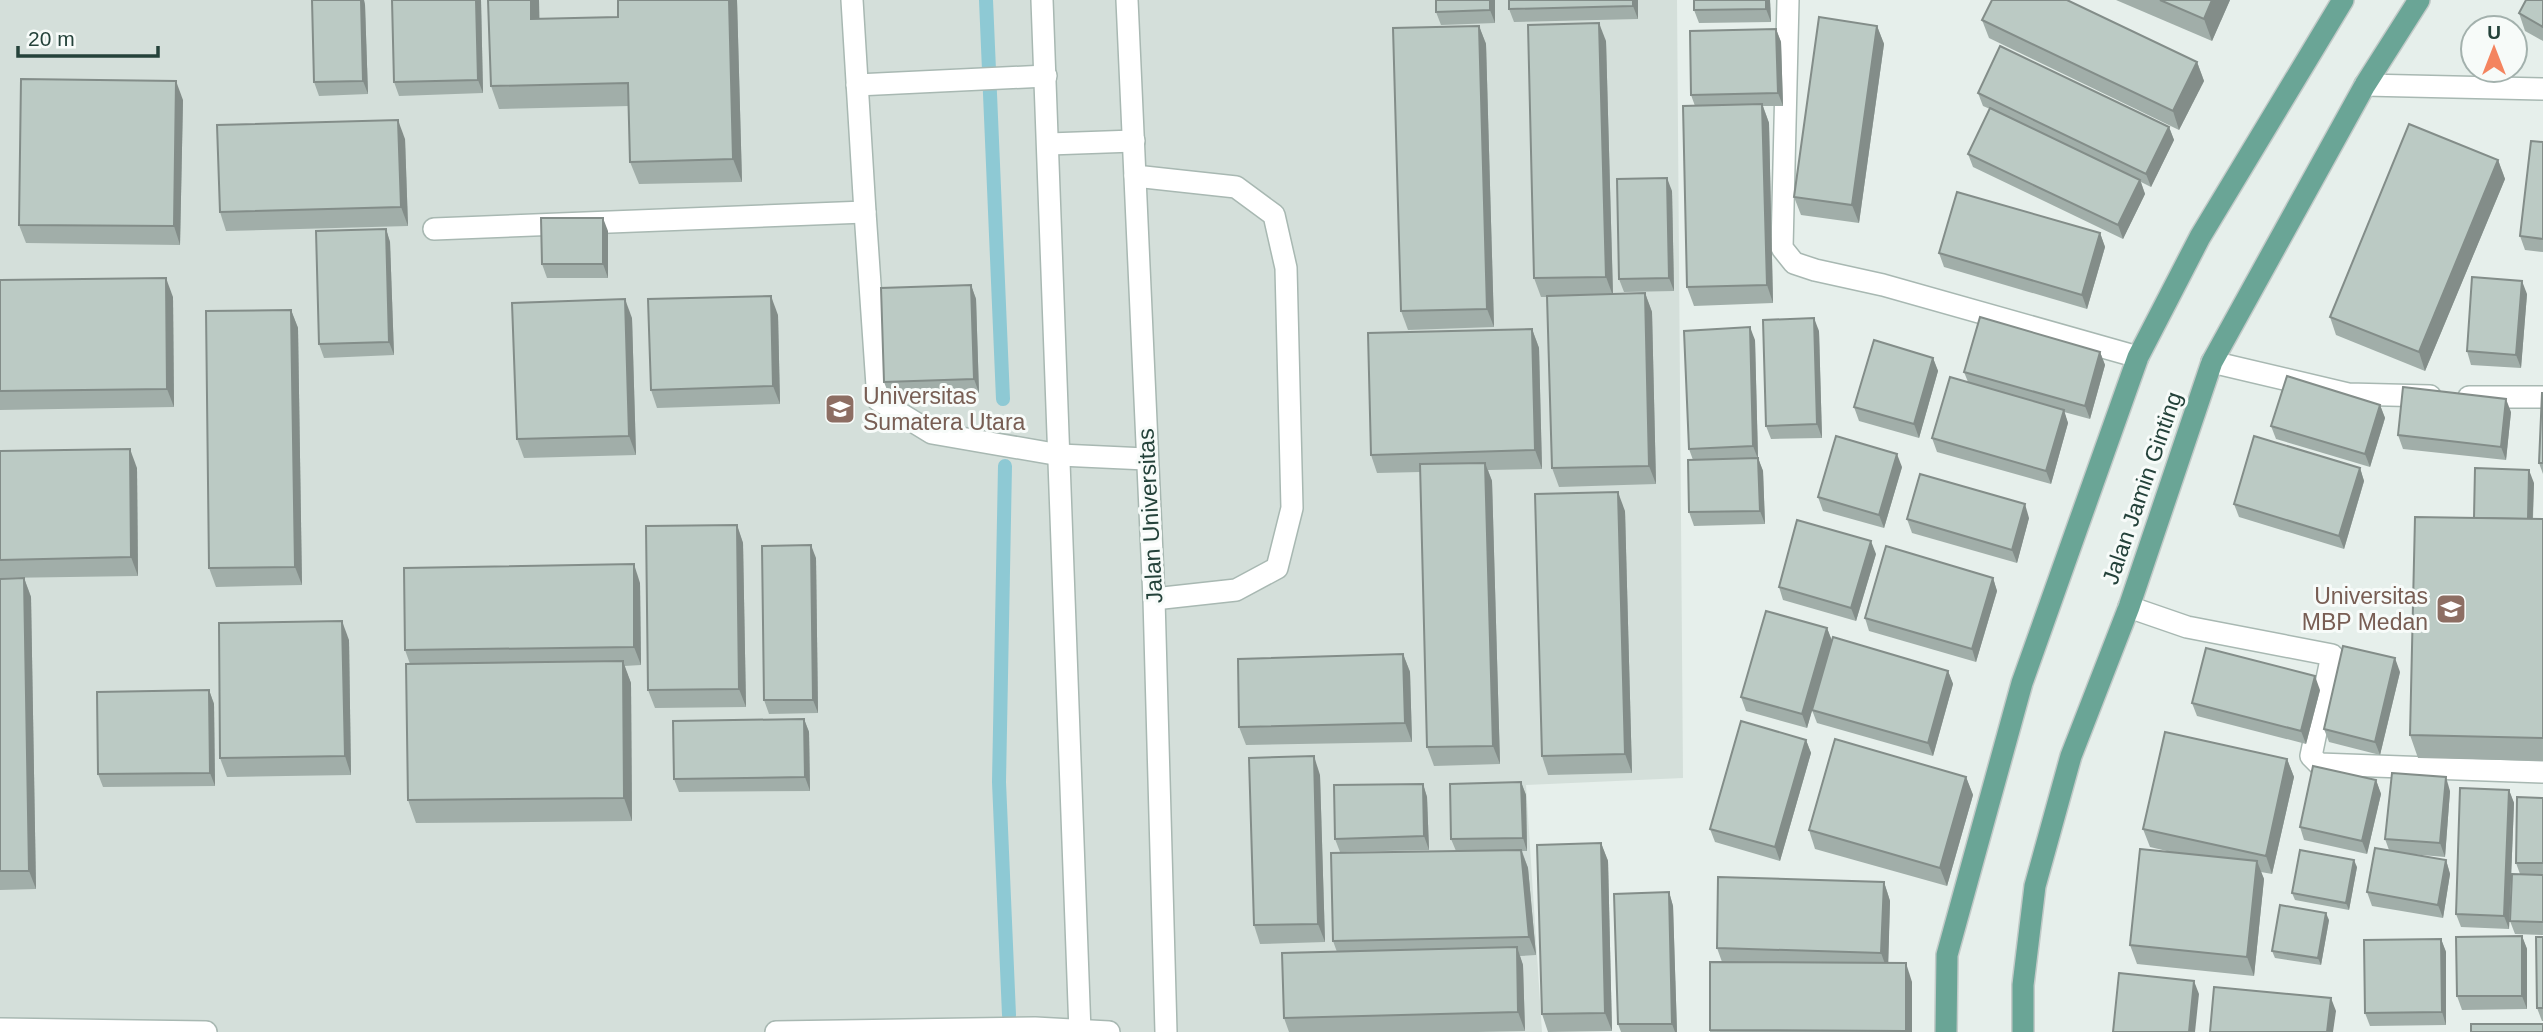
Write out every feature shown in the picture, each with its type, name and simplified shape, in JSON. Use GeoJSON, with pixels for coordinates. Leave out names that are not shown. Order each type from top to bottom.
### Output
{"type":"FeatureCollection","features":[{"type":"Feature","properties":{"kind":"main road","name":"Jalan Jamin Ginting"},"geometry":{"type":"LineString","coordinates":[[1946,1032],[1947,955],[2022,683],[2138,357],[2200,237],[2343,0]]}},
{"type":"Feature","properties":{"kind":"main road","name":"Jalan Jamin Ginting"},"geometry":{"type":"LineString","coordinates":[[2023,1032],[2023,985],[2035,886],[2071,756],[2129,607],[2212,362],[2365,85],[2419,0]]}},
{"type":"Feature","properties":{"kind":"street"},"geometry":{"type":"LineString","coordinates":[[852,0],[878,400],[932,433],[1060,455],[1146,460]]}},
{"type":"Feature","properties":{"kind":"street"},"geometry":{"type":"LineString","coordinates":[[1042,0],[1080,1031]]}},
{"type":"Feature","properties":{"kind":"street","name":"Jalan Universitas"},"geometry":{"type":"LineString","coordinates":[[1127,0],[1154,599],[1166,1032]]}},
{"type":"Feature","properties":{"kind":"street"},"geometry":{"type":"LineString","coordinates":[[1788,0],[1782,248],[1794,263],[1883,285],[2138,357]]}},
{"type":"Feature","properties":{"kind":"street"},"geometry":{"type":"LineString","coordinates":[[857,85],[1046,76]]}},
{"type":"Feature","properties":{"kind":"street"},"geometry":{"type":"LineString","coordinates":[[2365,85],[2543,89]]}},
{"type":"Feature","properties":{"kind":"street"},"geometry":{"type":"LineString","coordinates":[[1049,144],[1134,141]]}},
{"type":"Feature","properties":{"kind":"street"},"geometry":{"type":"LineString","coordinates":[[1135,176],[1236,187],[1273,215],[1286,268],[1292,508],[1277,568],[1236,590],[1154,599]]}},
{"type":"Feature","properties":{"kind":"street"},"geometry":{"type":"LineString","coordinates":[[434,229],[865,212]]}},
{"type":"Feature","properties":{"kind":"street"},"geometry":{"type":"LineString","coordinates":[[2212,362],[2348,394],[2543,397]]}},
{"type":"Feature","properties":{"kind":"street"},"geometry":{"type":"LineString","coordinates":[[2129,607],[2187,627],[2332,655],[2311,756],[2319,764],[2543,772]]}},
{"type":"Feature","properties":{"kind":"street"},"geometry":{"type":"LineString","coordinates":[[776,1032],[1035,1028],[1109,1032]]}},
{"type":"Feature","properties":{"kind":"street"},"geometry":{"type":"LineString","coordinates":[[0,1029],[206,1032]]}},
{"type":"Feature","properties":{"kind":"shaded area","name":"Universitas Sumatera Utara"},"geometry":{"type":"Polygon","coordinates":[[[0,0],[1677,0],[1683,778],[1526,785],[1542,1032],[0,1032],[0,0]]]}},
{"type":"Feature","properties":{"kind":"building"},"geometry":{"type":"Polygon","coordinates":[[[312,0],[361,0],[363,81],[314,82],[312,0]]]}},
{"type":"Feature","properties":{"kind":"building"},"geometry":{"type":"Polygon","coordinates":[[[392,0],[476,0],[478,80],[394,82],[392,0]]]}},
{"type":"Feature","properties":{"kind":"building"},"geometry":{"type":"Polygon","coordinates":[[[488,0],[531,0],[531,19],[618,17],[618,0],[729,0],[733,159],[630,162],[628,83],[491,86],[488,0]]]}},
{"type":"Feature","properties":{"kind":"building"},"geometry":{"type":"Polygon","coordinates":[[[1436,0],[1490,0],[1490,10],[1436,12],[1436,0]]]}},
{"type":"Feature","properties":{"kind":"building"},"geometry":{"type":"Polygon","coordinates":[[[1509,0],[1633,0],[1633,6],[1509,9],[1509,0]]]}},
{"type":"Feature","properties":{"kind":"building"},"geometry":{"type":"Polygon","coordinates":[[[1694,0],[1766,0],[1766,9],[1694,10],[1694,0]]]}},
{"type":"Feature","properties":{"kind":"building"},"geometry":{"type":"Polygon","coordinates":[[[1992,0],[2067,0],[2197,62],[2173,111],[1982,20],[1992,0]]]}},
{"type":"Feature","properties":{"kind":"building"},"geometry":{"type":"Polygon","coordinates":[[[2160,0],[2212,0],[2204,19],[2160,0]]]}},
{"type":"Feature","properties":{"kind":"building"},"geometry":{"type":"Polygon","coordinates":[[[2526,0],[2543,0],[2543,27],[2529,19],[2529,14],[2519,13],[2526,0]]]}},
{"type":"Feature","properties":{"kind":"building"},"geometry":{"type":"Polygon","coordinates":[[[1819,17],[1877,26],[1852,205],[1794,197],[1819,17]]]}},
{"type":"Feature","properties":{"kind":"building"},"geometry":{"type":"Polygon","coordinates":[[[1599,23],[1606,277],[1534,278],[1528,25],[1599,23]]]}},
{"type":"Feature","properties":{"kind":"building"},"geometry":{"type":"Polygon","coordinates":[[[1479,26],[1487,309],[1401,311],[1393,28],[1479,26]]]}},
{"type":"Feature","properties":{"kind":"building"},"geometry":{"type":"Polygon","coordinates":[[[1776,29],[1778,93],[1691,95],[1690,31],[1776,29]]]}},
{"type":"Feature","properties":{"kind":"building"},"geometry":{"type":"Polygon","coordinates":[[[2000,46],[2169,127],[2146,174],[1978,93],[2000,46]]]}},
{"type":"Feature","properties":{"kind":"building"},"geometry":{"type":"Polygon","coordinates":[[[21,79],[176,81],[174,226],[19,225],[21,79]]]}},
{"type":"Feature","properties":{"kind":"building"},"geometry":{"type":"Polygon","coordinates":[[[1762,104],[1767,285],[1687,287],[1683,106],[1762,104]]]}},
{"type":"Feature","properties":{"kind":"building"},"geometry":{"type":"Polygon","coordinates":[[[1990,108],[2140,180],[2118,225],[1968,154],[1990,108]]]}},
{"type":"Feature","properties":{"kind":"building"},"geometry":{"type":"Polygon","coordinates":[[[398,120],[401,207],[220,212],[217,125],[398,120]]]}},
{"type":"Feature","properties":{"kind":"building"},"geometry":{"type":"Polygon","coordinates":[[[2409,124],[2498,160],[2419,352],[2330,317],[2409,124]]]}},
{"type":"Feature","properties":{"kind":"building"},"geometry":{"type":"Polygon","coordinates":[[[2531,141],[2543,142],[2543,239],[2520,236],[2531,141]]]}},
{"type":"Feature","properties":{"kind":"building"},"geometry":{"type":"Polygon","coordinates":[[[1667,178],[1669,278],[1619,279],[1617,179],[1667,178]]]}},
{"type":"Feature","properties":{"kind":"building"},"geometry":{"type":"Polygon","coordinates":[[[1957,192],[2100,233],[2082,295],[1939,253],[1957,192]]]}},
{"type":"Feature","properties":{"kind":"building"},"geometry":{"type":"Polygon","coordinates":[[[541,218],[603,218],[603,264],[542,264],[541,218]]]}},
{"type":"Feature","properties":{"kind":"building"},"geometry":{"type":"Polygon","coordinates":[[[386,229],[389,342],[319,344],[316,231],[386,229]]]}},
{"type":"Feature","properties":{"kind":"building"},"geometry":{"type":"Polygon","coordinates":[[[2472,277],[2522,281],[2516,355],[2467,351],[2472,277]]]}},
{"type":"Feature","properties":{"kind":"building"},"geometry":{"type":"Polygon","coordinates":[[[166,278],[167,389],[0,391],[0,280],[166,278]]]}},
{"type":"Feature","properties":{"kind":"building"},"geometry":{"type":"Polygon","coordinates":[[[971,285],[974,379],[884,382],[881,288],[971,285]]]}},
{"type":"Feature","properties":{"kind":"building"},"geometry":{"type":"Polygon","coordinates":[[[1645,293],[1649,466],[1552,468],[1547,296],[1645,293]]]}},
{"type":"Feature","properties":{"kind":"building"},"geometry":{"type":"Polygon","coordinates":[[[771,296],[773,386],[651,390],[648,299],[771,296]]]}},
{"type":"Feature","properties":{"kind":"building"},"geometry":{"type":"Polygon","coordinates":[[[625,299],[629,436],[517,439],[512,303],[625,299]]]}},
{"type":"Feature","properties":{"kind":"building"},"geometry":{"type":"Polygon","coordinates":[[[291,310],[295,567],[209,568],[206,311],[291,310]]]}},
{"type":"Feature","properties":{"kind":"building"},"geometry":{"type":"Polygon","coordinates":[[[1980,317],[2100,352],[2085,406],[1964,372],[1980,317]]]}},
{"type":"Feature","properties":{"kind":"building"},"geometry":{"type":"Polygon","coordinates":[[[1814,318],[1817,424],[1766,426],[1763,320],[1814,318]]]}},
{"type":"Feature","properties":{"kind":"building"},"geometry":{"type":"Polygon","coordinates":[[[1750,327],[1753,446],[1689,449],[1684,331],[1750,327]]]}},
{"type":"Feature","properties":{"kind":"building"},"geometry":{"type":"Polygon","coordinates":[[[1532,329],[1535,450],[1371,455],[1368,333],[1532,329]]]}},
{"type":"Feature","properties":{"kind":"building"},"geometry":{"type":"Polygon","coordinates":[[[1874,340],[1933,358],[1914,424],[1854,407],[1874,340]]]}},
{"type":"Feature","properties":{"kind":"building"},"geometry":{"type":"Polygon","coordinates":[[[2287,376],[2380,405],[2365,454],[2271,426],[2287,376]]]}},
{"type":"Feature","properties":{"kind":"building"},"geometry":{"type":"Polygon","coordinates":[[[1950,377],[2064,410],[2046,471],[1932,438],[1950,377]]]}},
{"type":"Feature","properties":{"kind":"building"},"geometry":{"type":"Polygon","coordinates":[[[2403,387],[2506,399],[2501,447],[2398,435],[2403,387]]]}},
{"type":"Feature","properties":{"kind":"building"},"geometry":{"type":"Polygon","coordinates":[[[2542,393],[2543,463],[2539,463],[2542,393]]]}},
{"type":"Feature","properties":{"kind":"building"},"geometry":{"type":"Polygon","coordinates":[[[1836,436],[1897,454],[1879,515],[1818,497],[1836,436]]]}},
{"type":"Feature","properties":{"kind":"building"},"geometry":{"type":"Polygon","coordinates":[[[2254,436],[2360,468],[2339,536],[2234,504],[2254,436]]]}},
{"type":"Feature","properties":{"kind":"building"},"geometry":{"type":"Polygon","coordinates":[[[130,449],[131,557],[0,560],[0,451],[130,449]]]}},
{"type":"Feature","properties":{"kind":"building"},"geometry":{"type":"Polygon","coordinates":[[[1758,458],[1760,511],[1689,512],[1688,460],[1758,458]]]}},
{"type":"Feature","properties":{"kind":"building"},"geometry":{"type":"Polygon","coordinates":[[[1485,463],[1493,746],[1427,747],[1420,464],[1485,463]]]}},
{"type":"Feature","properties":{"kind":"building"},"geometry":{"type":"Polygon","coordinates":[[[2475,468],[2529,470],[2528,519],[2474,518],[2475,468]]]}},
{"type":"Feature","properties":{"kind":"building"},"geometry":{"type":"Polygon","coordinates":[[[1920,474],[2025,504],[2012,550],[1907,519],[1920,474]]]}},
{"type":"Feature","properties":{"kind":"building"},"geometry":{"type":"Polygon","coordinates":[[[1618,492],[1625,754],[1542,756],[1535,494],[1618,492]]]}},
{"type":"Feature","properties":{"kind":"building"},"geometry":{"type":"Polygon","coordinates":[[[2415,517],[2543,519],[2543,738],[2410,735],[2415,517]]]}},
{"type":"Feature","properties":{"kind":"building"},"geometry":{"type":"Polygon","coordinates":[[[1797,520],[1871,541],[1851,608],[1779,587],[1797,520]]]}},
{"type":"Feature","properties":{"kind":"building"},"geometry":{"type":"Polygon","coordinates":[[[737,525],[739,689],[648,690],[646,526],[737,525]]]}},
{"type":"Feature","properties":{"kind":"building"},"geometry":{"type":"Polygon","coordinates":[[[811,545],[813,700],[764,700],[762,546],[811,545]]]}},
{"type":"Feature","properties":{"kind":"building"},"geometry":{"type":"Polygon","coordinates":[[[1886,546],[1993,578],[1972,649],[1865,618],[1886,546]]]}},
{"type":"Feature","properties":{"kind":"building"},"geometry":{"type":"Polygon","coordinates":[[[634,564],[634,647],[405,650],[404,568],[634,564]]]}},
{"type":"Feature","properties":{"kind":"building"},"geometry":{"type":"Polygon","coordinates":[[[24,578],[29,871],[0,871],[0,579],[24,578]]]}},
{"type":"Feature","properties":{"kind":"building"},"geometry":{"type":"Polygon","coordinates":[[[1766,611],[1827,628],[1802,714],[1741,697],[1766,611]]]}},
{"type":"Feature","properties":{"kind":"building"},"geometry":{"type":"Polygon","coordinates":[[[342,621],[345,756],[220,758],[219,623],[342,621]]]}},
{"type":"Feature","properties":{"kind":"building"},"geometry":{"type":"Polygon","coordinates":[[[1833,637],[1948,671],[1928,743],[1812,710],[1833,637]]]}},
{"type":"Feature","properties":{"kind":"building"},"geometry":{"type":"Polygon","coordinates":[[[2343,646],[2395,658],[2375,742],[2324,729],[2343,646]]]}},
{"type":"Feature","properties":{"kind":"building"},"geometry":{"type":"Polygon","coordinates":[[[2206,648],[2315,676],[2301,731],[2192,703],[2206,648]]]}},
{"type":"Feature","properties":{"kind":"building"},"geometry":{"type":"Polygon","coordinates":[[[1403,654],[1405,723],[1239,727],[1238,659],[1403,654]]]}},
{"type":"Feature","properties":{"kind":"building"},"geometry":{"type":"Polygon","coordinates":[[[623,661],[624,798],[408,800],[406,664],[623,661]]]}},
{"type":"Feature","properties":{"kind":"building"},"geometry":{"type":"Polygon","coordinates":[[[209,690],[210,773],[98,774],[97,692],[209,690]]]}},
{"type":"Feature","properties":{"kind":"building"},"geometry":{"type":"Polygon","coordinates":[[[804,719],[805,777],[674,779],[673,721],[804,719]]]}},
{"type":"Feature","properties":{"kind":"building"},"geometry":{"type":"Polygon","coordinates":[[[1741,721],[1806,740],[1775,847],[1710,829],[1741,721]]]}},
{"type":"Feature","properties":{"kind":"building"},"geometry":{"type":"Polygon","coordinates":[[[2165,732],[2287,759],[2266,856],[2143,829],[2165,732]]]}},
{"type":"Feature","properties":{"kind":"building"},"geometry":{"type":"Polygon","coordinates":[[[1835,739],[1966,777],[1940,868],[1809,830],[1835,739]]]}},
{"type":"Feature","properties":{"kind":"building"},"geometry":{"type":"Polygon","coordinates":[[[1314,756],[1318,924],[1254,925],[1249,758],[1314,756]]]}},
{"type":"Feature","properties":{"kind":"building"},"geometry":{"type":"Polygon","coordinates":[[[2313,766],[2376,780],[2362,841],[2300,827],[2313,766]]]}},
{"type":"Feature","properties":{"kind":"building"},"geometry":{"type":"Polygon","coordinates":[[[2392,773],[2446,777],[2440,843],[2385,839],[2392,773]]]}},
{"type":"Feature","properties":{"kind":"building"},"geometry":{"type":"Polygon","coordinates":[[[1521,782],[1523,838],[1451,839],[1450,784],[1521,782]]]}},
{"type":"Feature","properties":{"kind":"building"},"geometry":{"type":"Polygon","coordinates":[[[1423,784],[1424,836],[1335,839],[1334,785],[1423,784]]]}},
{"type":"Feature","properties":{"kind":"building"},"geometry":{"type":"Polygon","coordinates":[[[2460,788],[2509,790],[2504,916],[2456,914],[2460,788]]]}},
{"type":"Feature","properties":{"kind":"building"},"geometry":{"type":"Polygon","coordinates":[[[2517,797],[2543,798],[2543,863],[2516,863],[2517,797]]]}},
{"type":"Feature","properties":{"kind":"building"},"geometry":{"type":"Polygon","coordinates":[[[1601,843],[1605,1013],[1542,1014],[1537,845],[1601,843]]]}},
{"type":"Feature","properties":{"kind":"building"},"geometry":{"type":"Polygon","coordinates":[[[2375,848],[2446,860],[2438,905],[2367,892],[2375,848]]]}},
{"type":"Feature","properties":{"kind":"building"},"geometry":{"type":"Polygon","coordinates":[[[2140,849],[2257,861],[2247,957],[2130,945],[2140,849]]]}},
{"type":"Feature","properties":{"kind":"building"},"geometry":{"type":"Polygon","coordinates":[[[1521,850],[1529,937],[1333,941],[1331,853],[1521,850]]]}},
{"type":"Feature","properties":{"kind":"building"},"geometry":{"type":"Polygon","coordinates":[[[2300,850],[2354,860],[2346,903],[2292,893],[2300,850]]]}},
{"type":"Feature","properties":{"kind":"building"},"geometry":{"type":"Polygon","coordinates":[[[2512,874],[2543,875],[2543,922],[2510,921],[2512,874]]]}},
{"type":"Feature","properties":{"kind":"building"},"geometry":{"type":"Polygon","coordinates":[[[1718,877],[1884,882],[1881,953],[1717,948],[1718,877]]]}},
{"type":"Feature","properties":{"kind":"building"},"geometry":{"type":"Polygon","coordinates":[[[1669,892],[1672,1024],[1618,1024],[1614,894],[1669,892]]]}},
{"type":"Feature","properties":{"kind":"building"},"geometry":{"type":"Polygon","coordinates":[[[2280,905],[2326,913],[2318,958],[2272,951],[2280,905]]]}},
{"type":"Feature","properties":{"kind":"building"},"geometry":{"type":"Polygon","coordinates":[[[2522,936],[2522,996],[2457,996],[2456,937],[2522,936]]]}},
{"type":"Feature","properties":{"kind":"building"},"geometry":{"type":"Polygon","coordinates":[[[2536,937],[2543,937],[2543,1008],[2537,1008],[2536,937]]]}},
{"type":"Feature","properties":{"kind":"building"},"geometry":{"type":"Polygon","coordinates":[[[2441,939],[2442,1012],[2365,1013],[2364,940],[2441,939]]]}},
{"type":"Feature","properties":{"kind":"building"},"geometry":{"type":"Polygon","coordinates":[[[1517,947],[1518,1012],[1284,1018],[1282,953],[1517,947]]]}},
{"type":"Feature","properties":{"kind":"building"},"geometry":{"type":"Polygon","coordinates":[[[1710,962],[1906,963],[1906,1031],[1710,1030],[1710,962]]]}},
{"type":"Feature","properties":{"kind":"building"},"geometry":{"type":"Polygon","coordinates":[[[2119,973],[2194,981],[2189,1032],[2113,1032],[2119,973]]]}},
{"type":"Feature","properties":{"kind":"building"},"geometry":{"type":"Polygon","coordinates":[[[2214,987],[2331,998],[2327,1032],[2210,1032],[2214,987]]]}},
{"type":"Feature","properties":{"kind":"building"},"geometry":{"type":"Polygon","coordinates":[[[2471,1024],[2543,1024],[2543,1032],[2471,1032],[2471,1024]]]}},
{"type":"Feature","properties":{"kind":"waterway"},"geometry":{"type":"LineString","coordinates":[[986,0],[1003,399]]}},
{"type":"Feature","properties":{"kind":"waterway"},"geometry":{"type":"LineString","coordinates":[[1005,466],[999,782],[1009,1015]]}},
{"type":"Feature","properties":{"kind":"place","name":"Universitas Sumatera Utara"},"geometry":{"type":"Point","coordinates":[840,409]}},
{"type":"Feature","properties":{"kind":"place","name":"Universitas MBP Medan"},"geometry":{"type":"Point","coordinates":[2451,609]}}]}
